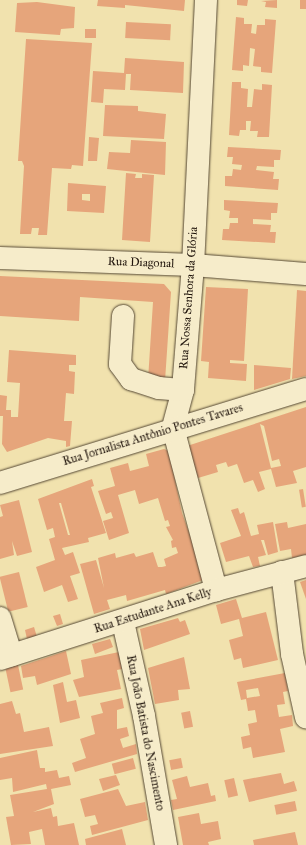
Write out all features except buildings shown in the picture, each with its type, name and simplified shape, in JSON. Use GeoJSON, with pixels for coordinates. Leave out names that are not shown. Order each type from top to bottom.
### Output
{"type":"FeatureCollection","features":[{"type":"Feature","properties":{"kind":"street","name":"Rua Nossa Senhora da Glória"},"geometry":{"type":"LineString","coordinates":[[206,0],[193,265],[183,390],[173,428],[216,590]]}},
{"type":"Feature","properties":{"kind":"street","name":"Rua Diagonal"},"geometry":{"type":"LineString","coordinates":[[0,258],[193,265],[306,274]]}},
{"type":"Feature","properties":{"kind":"street"},"geometry":{"type":"LineString","coordinates":[[123,316],[120,364],[131,379],[159,388],[183,390]]}},
{"type":"Feature","properties":{"kind":"street","name":"Rua Jornalista Antônio Pontes Tavares"},"geometry":{"type":"LineString","coordinates":[[0,483],[173,428],[306,389]]}},
{"type":"Feature","properties":{"kind":"street","name":"Rua Estudante Ana Kelly"},"geometry":{"type":"LineString","coordinates":[[6,657],[123,622],[216,590],[306,566]]}},
{"type":"Feature","properties":{"kind":"street"},"geometry":{"type":"LineString","coordinates":[[282,572],[292,654],[306,717]]}},
{"type":"Feature","properties":{"kind":"street"},"geometry":{"type":"LineString","coordinates":[[0,618],[6,657]]}},
{"type":"Feature","properties":{"kind":"street","name":"Rua João Batista do Nascimento"},"geometry":{"type":"LineString","coordinates":[[123,622],[144,716],[166,845]]}}]}
